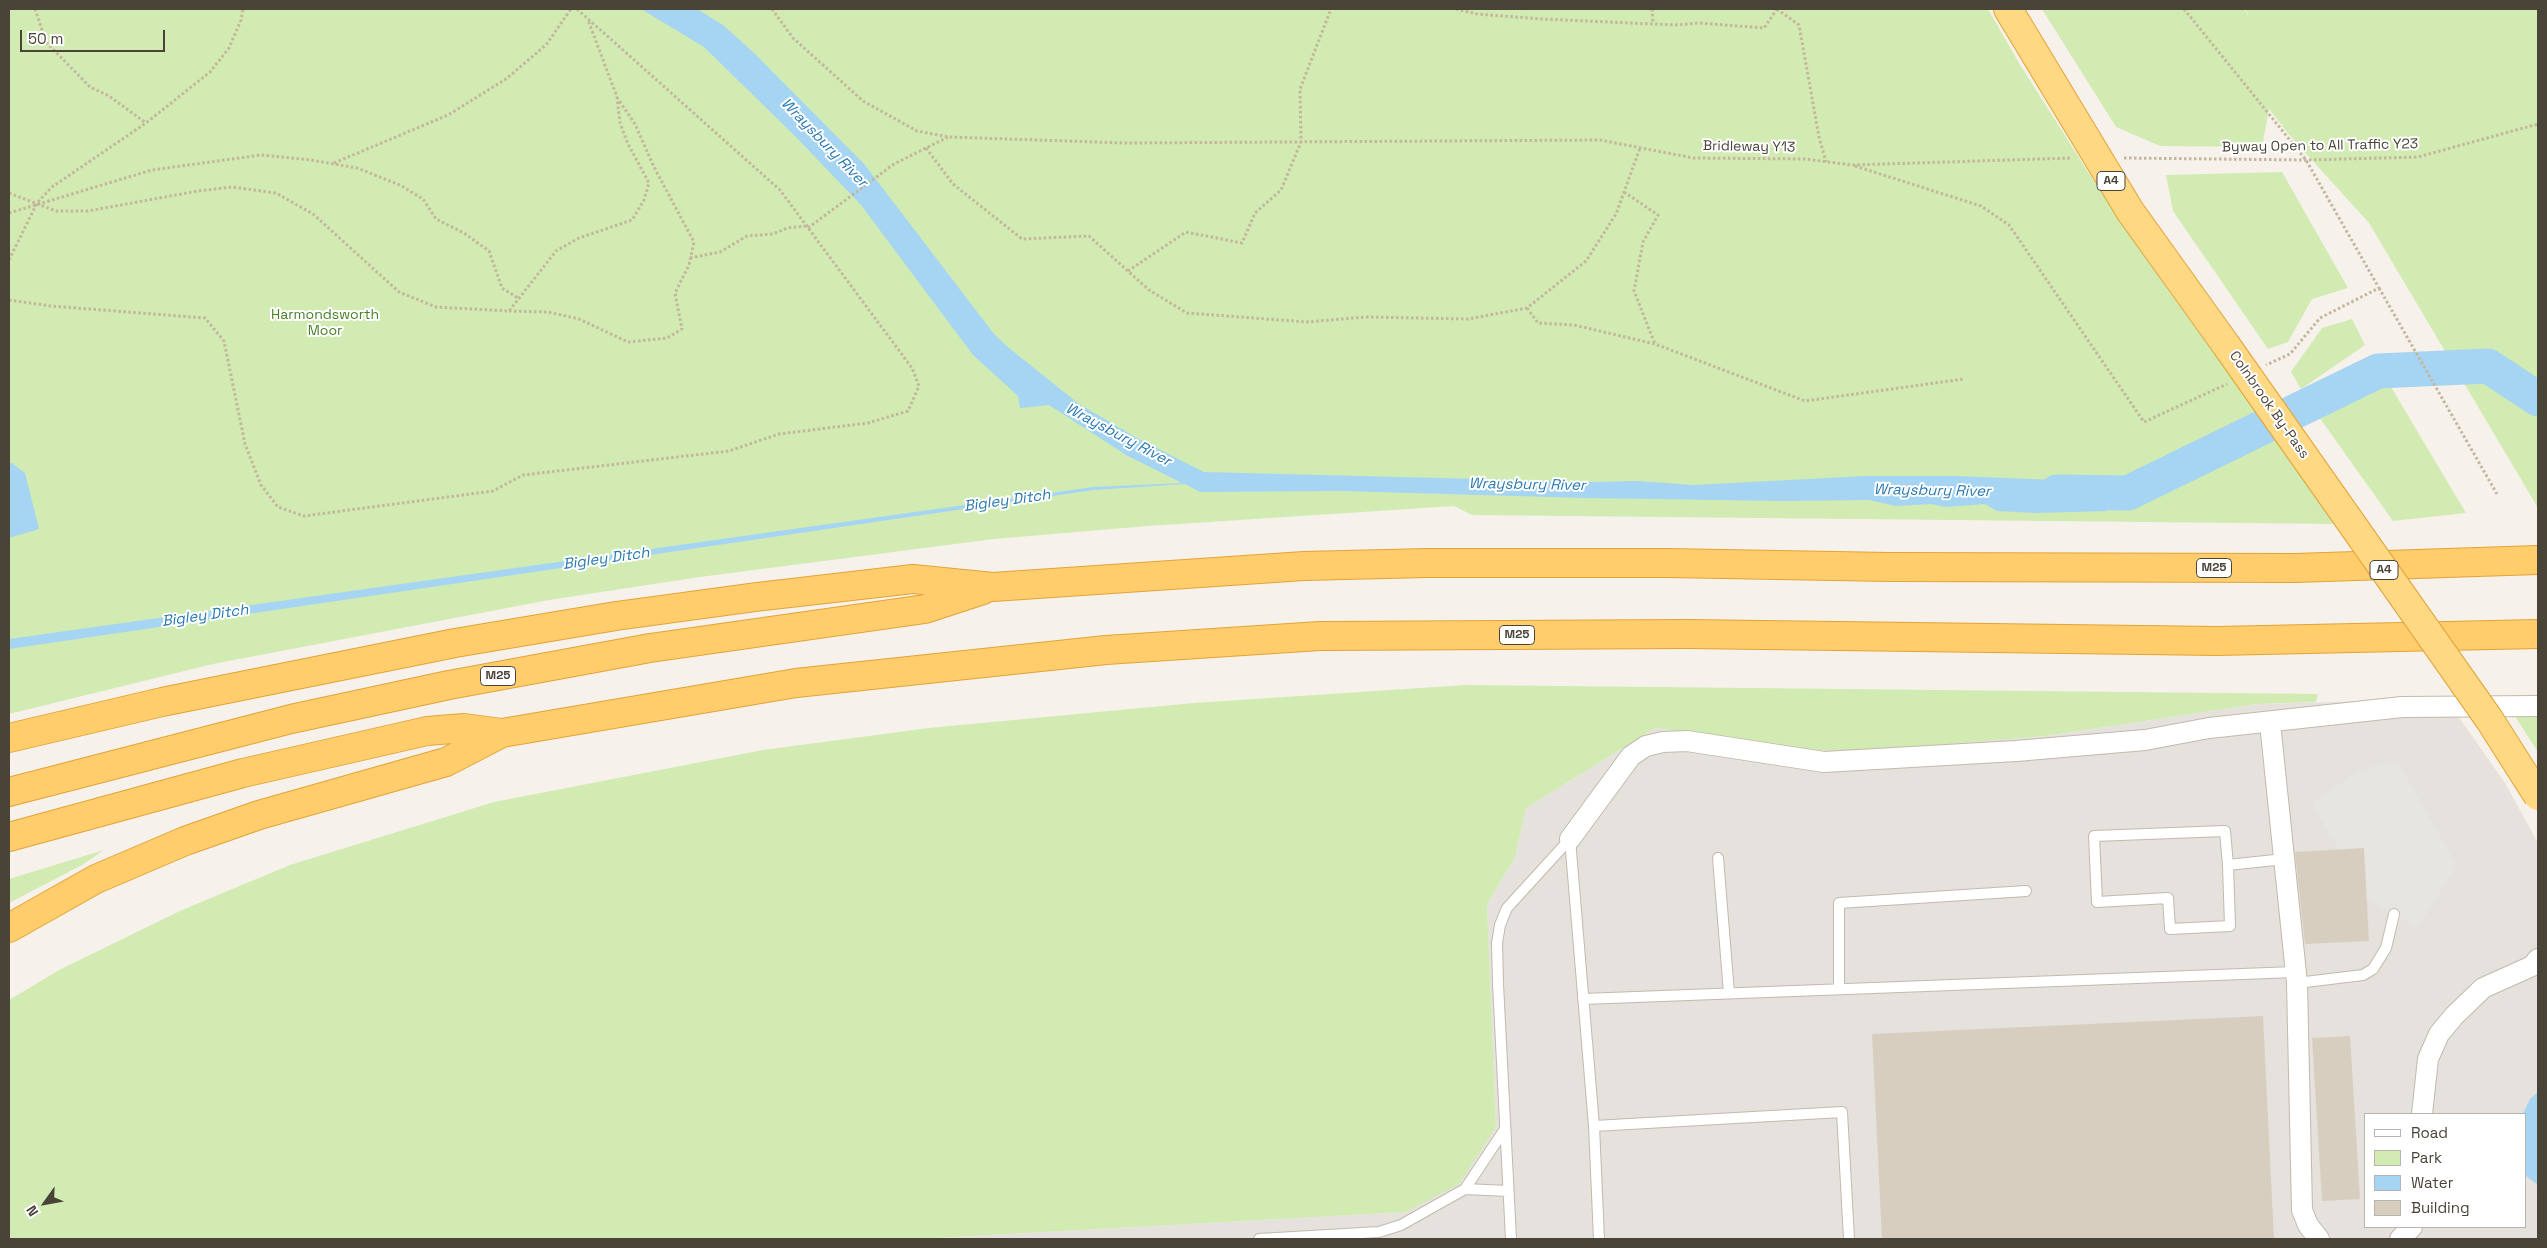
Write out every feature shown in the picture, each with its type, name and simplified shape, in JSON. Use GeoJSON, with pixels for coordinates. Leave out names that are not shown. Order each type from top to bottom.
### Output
{"type":"FeatureCollection","features":[{"type":"Feature","properties":{"kind":"highway","name":"Colnbrook By-Pass"},"geometry":{"type":"LineString","coordinates":[[2008,9],[2130,211],[2489,720],[2538,796]]}},
{"type":"Feature","properties":{"kind":"highway","name":"M25"},"geometry":{"type":"LineString","coordinates":[[9,792],[291,719],[440,687],[650,648],[925,609],[993,586],[1304,566],[1428,563],[2295,568],[2538,560]]}},
{"type":"Feature","properties":{"kind":"highway"},"geometry":{"type":"LineString","coordinates":[[9,738],[304,672],[455,643],[616,616],[756,596],[912,579],[993,586]]}},
{"type":"Feature","properties":{"kind":"highway","name":"M25"},"geometry":{"type":"LineString","coordinates":[[9,837],[243,772],[426,730],[464,728],[502,733],[796,683],[1106,650],[1320,636],[1687,634],[2216,641],[2538,634]]}},
{"type":"Feature","properties":{"kind":"highway"},"geometry":{"type":"LineString","coordinates":[[9,928],[96,879],[176,844],[259,815],[446,762],[502,733]]}},
{"type":"Feature","properties":{"kind":"street"},"geometry":{"type":"LineString","coordinates":[[1570,839],[1631,756],[1646,746],[1663,742],[1687,741],[1824,762],[2016,751],[2145,740],[2210,728],[2270,723],[2402,707],[2538,706]]}},
{"type":"Feature","properties":{"kind":"street"},"geometry":{"type":"LineString","coordinates":[[2270,723],[2296,978],[2302,1210],[2308,1226],[2319,1239]]}},
{"type":"Feature","properties":{"kind":"street"},"geometry":{"type":"LineString","coordinates":[[2422,1113],[2428,1058],[2439,1034],[2454,1016],[2483,988],[2536,964]]}},
{"type":"Feature","properties":{"kind":"lane"},"geometry":{"type":"LineString","coordinates":[[2225,831],[2228,864],[2230,926],[2170,929],[2168,898],[2098,902],[2094,836],[2225,831]]}},
{"type":"Feature","properties":{"kind":"lane"},"geometry":{"type":"LineString","coordinates":[[1570,839],[1594,1126],[1599,1239]]}},
{"type":"Feature","properties":{"kind":"lane"},"geometry":{"type":"LineString","coordinates":[[1511,1239],[1498,984],[1500,925],[1507,908],[1570,839]]}},
{"type":"Feature","properties":{"kind":"lane"},"geometry":{"type":"LineString","coordinates":[[1718,858],[1729,993]]}},
{"type":"Feature","properties":{"kind":"lane"},"geometry":{"type":"LineString","coordinates":[[2228,864],[2284,859]]}},
{"type":"Feature","properties":{"kind":"lane"},"geometry":{"type":"LineString","coordinates":[[1839,989],[1839,903],[2026,891]]}},
{"type":"Feature","properties":{"kind":"lane"},"geometry":{"type":"LineString","coordinates":[[1583,999],[1839,989],[2363,975],[2373,969],[2386,948],[2394,914]]}},
{"type":"Feature","properties":{"kind":"lane"},"geometry":{"type":"LineString","coordinates":[[1594,1126],[1842,1112],[1849,1239]]}},
{"type":"Feature","properties":{"kind":"lane"},"geometry":{"type":"LineString","coordinates":[[1259,1239],[1379,1232],[1416,1218],[1465,1189],[1505,1129]]}},
{"type":"Feature","properties":{"kind":"lane"},"geometry":{"type":"LineString","coordinates":[[1465,1189],[1508,1190]]}},
{"type":"Feature","properties":{"kind":"path"},"geometry":{"type":"LineString","coordinates":[[35,9],[46,42],[90,87],[110,96],[146,122]]}},
{"type":"Feature","properties":{"kind":"path"},"geometry":{"type":"LineString","coordinates":[[9,260],[37,203],[52,186],[146,122],[210,72],[229,48],[241,20],[243,9]]}},
{"type":"Feature","properties":{"kind":"path"},"geometry":{"type":"LineString","coordinates":[[334,164],[448,115],[506,79],[546,45],[571,9]]}},
{"type":"Feature","properties":{"kind":"path"},"geometry":{"type":"LineString","coordinates":[[9,300],[205,318],[224,341],[245,444],[261,485],[278,507],[304,516],[493,491],[523,475],[729,451],[779,434],[868,422],[908,411],[919,386],[912,368],[773,184],[578,9]]}},
{"type":"Feature","properties":{"kind":"path","name":"Bridleway Y13"},"geometry":{"type":"LineString","coordinates":[[772,9],[793,38],[863,101],[917,131],[949,137],[1126,144],[1600,140],[1692,158],[1805,159],[1852,165],[2098,158]]}},
{"type":"Feature","properties":{"kind":"path"},"geometry":{"type":"LineString","coordinates":[[1128,271],[1186,232],[1242,243],[1255,213],[1281,190],[1301,142],[1300,89],[1330,9]]}},
{"type":"Feature","properties":{"kind":"path"},"geometry":{"type":"LineString","coordinates":[[1456,9],[1477,14],[1542,19],[1676,25],[1699,23],[1764,28],[1777,9],[1799,25],[1819,137],[1826,162]]}},
{"type":"Feature","properties":{"kind":"path"},"geometry":{"type":"LineString","coordinates":[[1652,9],[1653,23]]}},
{"type":"Feature","properties":{"kind":"path"},"geometry":{"type":"LineString","coordinates":[[2184,9],[2306,160]]}},
{"type":"Feature","properties":{"kind":"path"},"geometry":{"type":"LineString","coordinates":[[9,193],[56,211],[88,211],[198,191],[232,187],[276,193],[313,214],[399,292],[436,307],[548,312],[579,319],[628,342],[668,338],[682,329],[674,293],[690,258],[694,242],[654,167],[635,124],[617,97],[588,19]]}},
{"type":"Feature","properties":{"kind":"path"},"geometry":{"type":"LineString","coordinates":[[508,311],[556,251],[579,238],[632,220],[644,200],[648,183],[628,144],[620,123],[617,97]]}},
{"type":"Feature","properties":{"kind":"path","name":"Byway Open to All Traffic Y23"},"geometry":{"type":"LineString","coordinates":[[2098,158],[2306,160],[2418,158],[2538,124]]}},
{"type":"Feature","properties":{"kind":"path"},"geometry":{"type":"LineString","coordinates":[[690,258],[720,252],[747,236],[773,234],[787,228],[807,227],[894,164],[949,137]]}},
{"type":"Feature","properties":{"kind":"path"},"geometry":{"type":"LineString","coordinates":[[926,148],[953,184],[1022,240],[1088,236],[1149,290],[1187,313],[1307,322],[1366,317],[1468,319],[1527,308],[1586,261],[1616,214],[1640,148]]}},
{"type":"Feature","properties":{"kind":"path"},"geometry":{"type":"LineString","coordinates":[[9,213],[37,203],[152,170],[262,155],[334,164],[357,168],[400,185],[423,199],[436,219],[464,233],[489,251],[502,288],[518,298]]}},
{"type":"Feature","properties":{"kind":"path"},"geometry":{"type":"LineString","coordinates":[[1624,192],[1658,215],[1643,242],[1634,291],[1655,344]]}},
{"type":"Feature","properties":{"kind":"path"},"geometry":{"type":"LineString","coordinates":[[2379,288],[2498,494]]}},
{"type":"Feature","properties":{"kind":"path"},"geometry":{"type":"LineString","coordinates":[[1527,308],[1538,323],[1574,325],[1655,344],[1805,401],[1964,379]]}},
{"type":"Feature","properties":{"kind":"shaded area"},"geometry":{"type":"Polygon","coordinates":[[[2446,699],[2505,783],[2538,843],[2538,1239],[919,1239],[1405,1212],[1496,1127],[1487,904],[1515,857],[1526,808],[1655,728],[1814,750],[2045,736],[2257,704],[2446,699]]]}},
{"type":"Feature","properties":{"kind":"shaded area"},"geometry":{"type":"Polygon","coordinates":[[[2398,762],[2457,866],[2417,928],[2367,899],[2364,848],[2339,850],[2312,803],[2351,776],[2379,764],[2398,762]]]}},
{"type":"Feature","properties":{"kind":"green space","name":"Harmondsworth Moor"},"geometry":{"type":"Polygon","coordinates":[[[9,9],[1988,9],[2019,63],[2097,186],[2168,290],[2337,524],[1472,515],[1454,506],[1148,526],[994,539],[700,577],[549,600],[213,664],[9,714],[9,9]]]}},
{"type":"Feature","properties":{"kind":"green space"},"geometry":{"type":"Polygon","coordinates":[[[2042,9],[2244,9],[2252,21],[2245,9],[2538,9],[2538,508],[2369,223],[2291,137],[2269,109],[2262,147],[2160,146],[2116,127],[2042,9]]]}},
{"type":"Feature","properties":{"kind":"green space"},"geometry":{"type":"Polygon","coordinates":[[[2282,172],[2348,288],[2312,299],[2288,342],[2268,349],[2173,211],[2166,175],[2282,172]]]}},
{"type":"Feature","properties":{"kind":"green space"},"geometry":{"type":"Polygon","coordinates":[[[2352,319],[2365,345],[2301,389],[2291,372],[2322,328],[2352,319]]]}},
{"type":"Feature","properties":{"kind":"green space"},"geometry":{"type":"Polygon","coordinates":[[[2391,387],[2466,513],[2393,521],[2314,410],[2335,395],[2391,387]]]}},
{"type":"Feature","properties":{"kind":"green space"},"geometry":{"type":"Polygon","coordinates":[[[1466,685],[2318,694],[2316,702],[2257,704],[2045,736],[1870,750],[1814,750],[1655,728],[1526,808],[1515,857],[1487,904],[1496,1127],[1459,1184],[1405,1212],[919,1239],[9,1239],[9,1000],[61,969],[182,910],[290,865],[494,802],[763,750],[929,728],[1194,703],[1466,685]]]}},
{"type":"Feature","properties":{"kind":"green space"},"geometry":{"type":"Polygon","coordinates":[[[2514,715],[2538,715],[2538,752],[2514,715]]]}},
{"type":"Feature","properties":{"kind":"green space"},"geometry":{"type":"Polygon","coordinates":[[[104,850],[82,865],[9,903],[9,879],[104,850]]]}},
{"type":"Feature","properties":{"kind":"water","name":"Bigley Ditch"},"geometry":{"type":"Polygon","coordinates":[[[641,9],[697,9],[723,25],[754,53],[865,165],[994,334],[1009,348],[1079,404],[1135,437],[1204,472],[1596,482],[1637,481],[1694,485],[1865,476],[1957,476],[2105,482],[2107,511],[2036,513],[1997,511],[1985,504],[1945,507],[1931,504],[1896,506],[1869,500],[1784,501],[1585,498],[1342,491],[1200,492],[1185,484],[1093,490],[9,649],[9,639],[1093,487],[1182,483],[1126,455],[1049,405],[1020,408],[1018,396],[973,355],[861,205],[794,135],[704,47],[641,9]]]}},
{"type":"Feature","properties":{"kind":"water"},"geometry":{"type":"Polygon","coordinates":[[[9,463],[12,463],[25,473],[39,529],[9,538],[9,463]]]}},
{"type":"Feature","properties":{"kind":"water"},"geometry":{"type":"Polygon","coordinates":[[[2538,1092],[2538,1185],[2527,1177],[2527,1113],[2523,1113],[2530,1099],[2538,1092]]]}},
{"type":"Feature","properties":{"kind":"building"},"geometry":{"type":"Polygon","coordinates":[[[2364,848],[2369,941],[2305,944],[2295,852],[2364,848]]]}},
{"type":"Feature","properties":{"kind":"building"},"geometry":{"type":"Polygon","coordinates":[[[2263,1016],[2274,1239],[1882,1239],[1872,1034],[2263,1016]]]}},
{"type":"Feature","properties":{"kind":"building"},"geometry":{"type":"Polygon","coordinates":[[[2350,1036],[2360,1199],[2322,1201],[2312,1038],[2350,1036]]]}},
{"type":"Feature","properties":{"kind":"waterway","name":"Wraysbury River"},"geometry":{"type":"LineString","coordinates":[[2057,492],[2128,493],[2378,371],[2488,366],[2538,399]]}}]}
